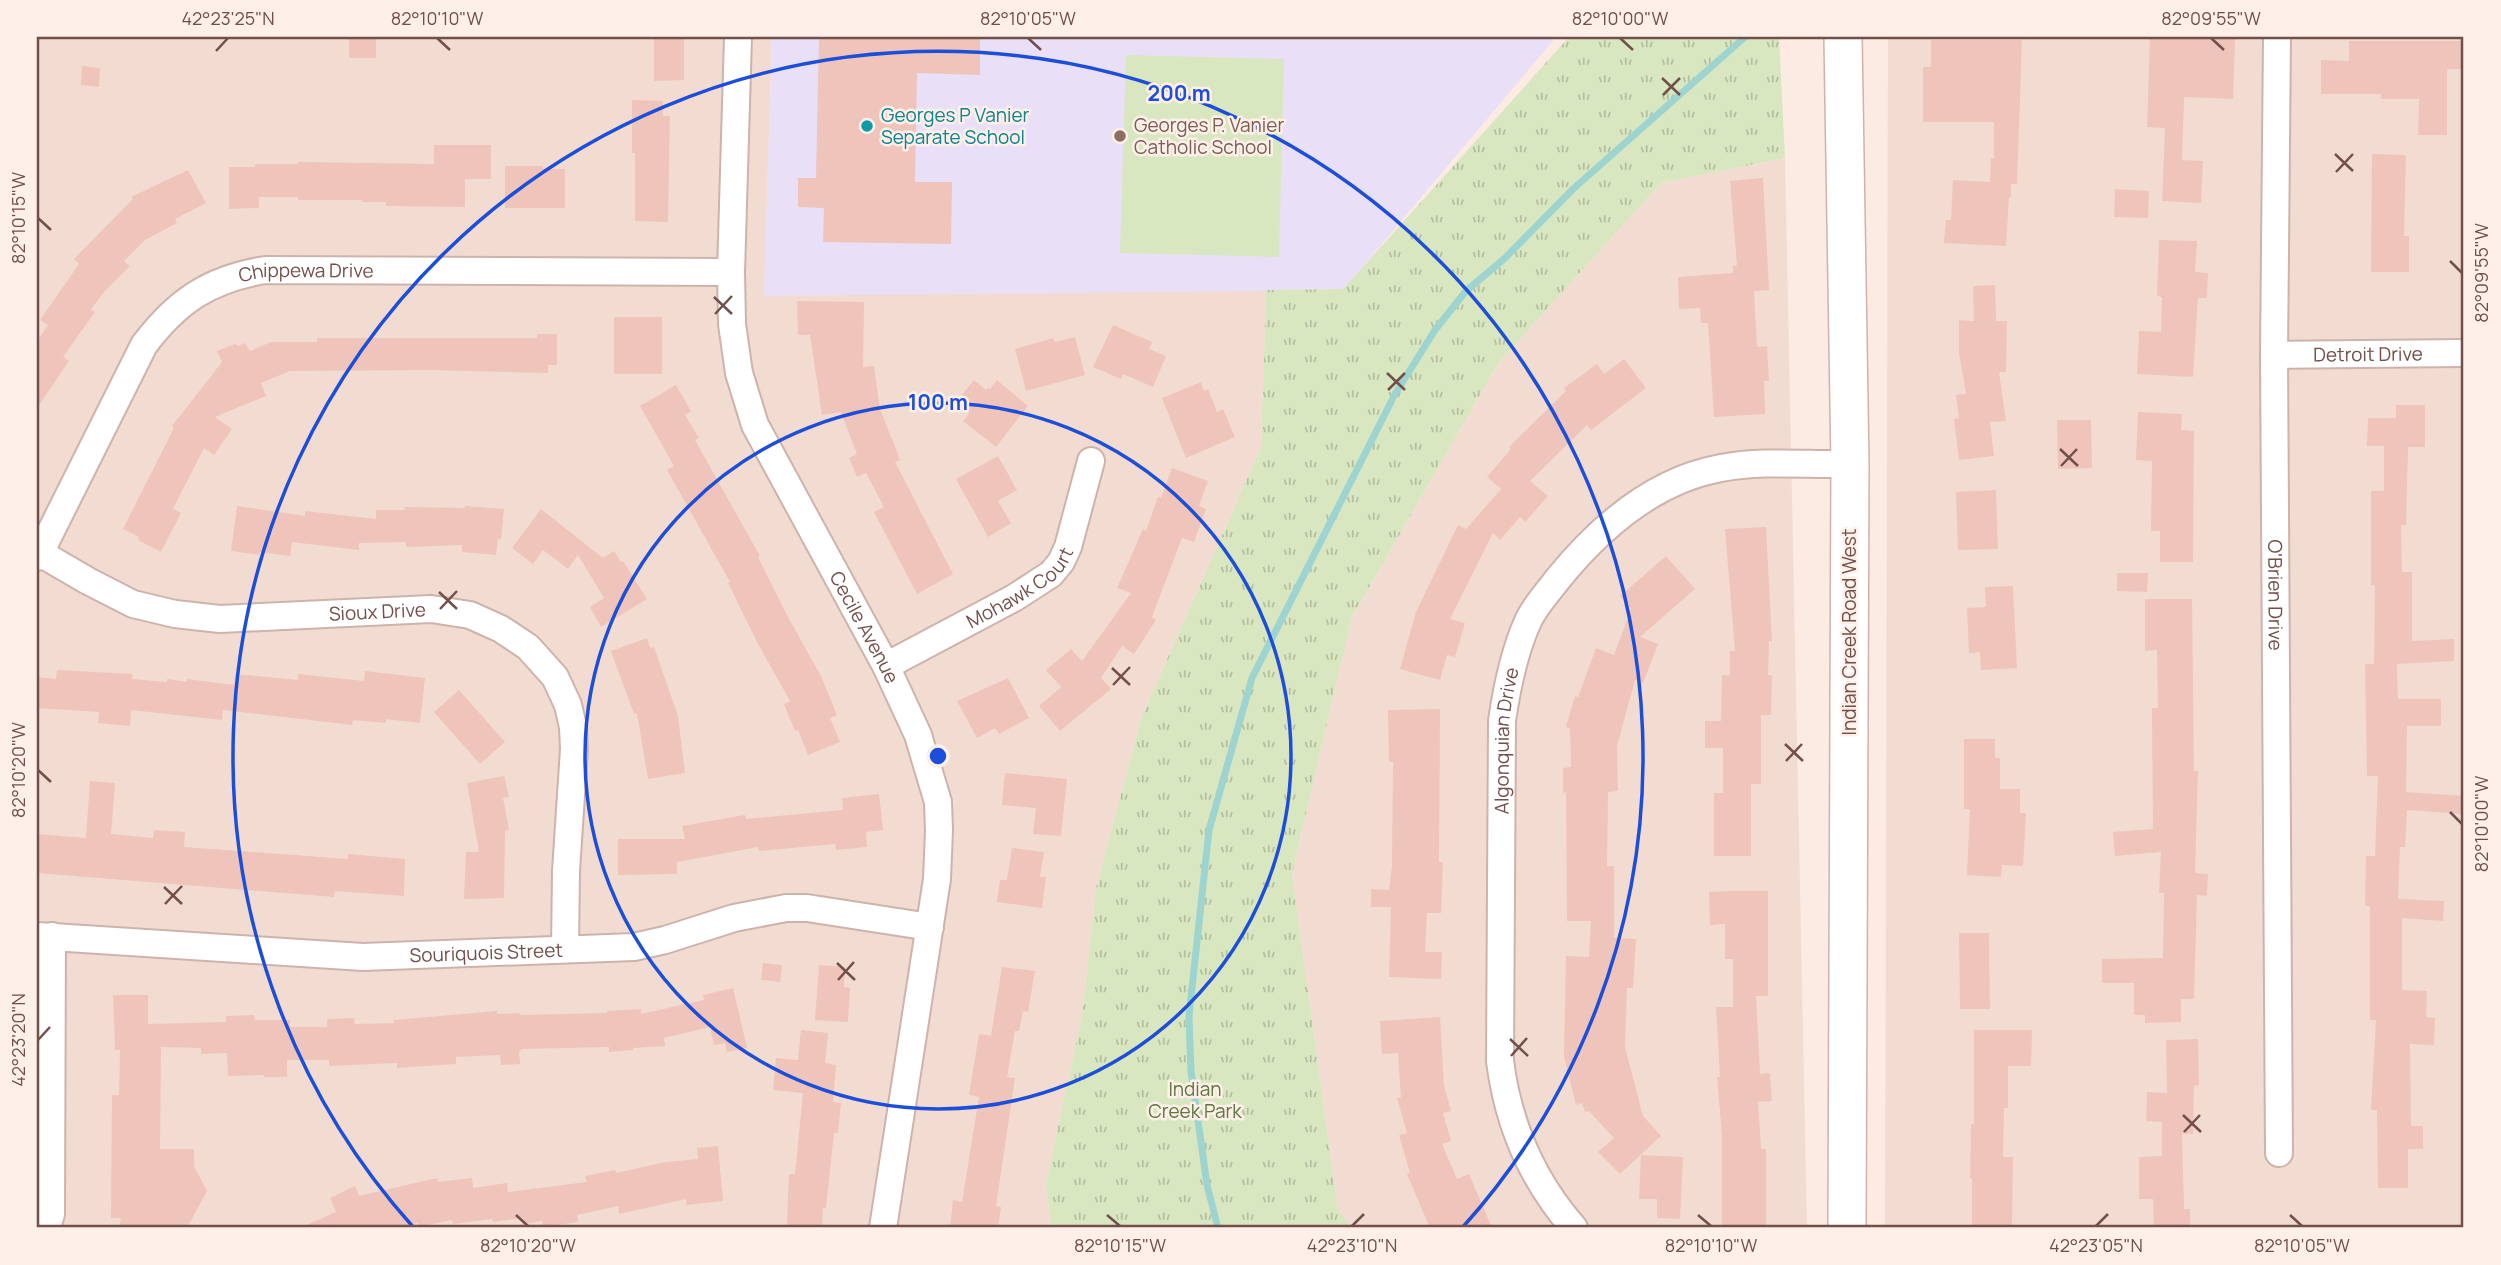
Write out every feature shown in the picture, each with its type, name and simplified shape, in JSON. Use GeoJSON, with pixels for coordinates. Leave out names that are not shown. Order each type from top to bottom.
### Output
{"type":"FeatureCollection","features":[{"type":"Feature","properties":{"kind":"street","name":"Cecile Avenue"},"geometry":{"type":"LineString","coordinates":[[738,37],[731,272],[732,324],[739,373],[755,425],[886,666],[918,735],[938,802],[937,879],[883,1228]]}},
{"type":"Feature","properties":{"kind":"street","name":"Indian Creek Road West"},"geometry":{"type":"LineString","coordinates":[[1843,37],[1850,464],[1847,1228]]}},
{"type":"Feature","properties":{"kind":"street","name":"O'Brien Drive"},"geometry":{"type":"LineString","coordinates":[[2277,37],[2274,355],[2279,1153]]}},
{"type":"Feature","properties":{"kind":"street","name":"Chippewa Drive"},"geometry":{"type":"LineString","coordinates":[[39,555],[144,345],[161,323],[182,303],[221,282],[265,270],[731,272]]}},
{"type":"Feature","properties":{"kind":"street","name":"Detroit Drive"},"geometry":{"type":"LineString","coordinates":[[2274,355],[2464,353]]}},
{"type":"Feature","properties":{"kind":"street","name":"Mohawk Court"},"geometry":{"type":"LineString","coordinates":[[886,666],[1022,593],[1051,574],[1068,547],[1091,461]]}},
{"type":"Feature","properties":{"kind":"street","name":"Algonquian Drive"},"geometry":{"type":"LineString","coordinates":[[1574,1228],[1549,1199],[1524,1152],[1504,1092],[1500,1061],[1502,721],[1507,685],[1518,646],[1530,616],[1575,557],[1616,517],[1646,499],[1687,478],[1719,468],[1741,465],[1850,464]]}},
{"type":"Feature","properties":{"kind":"street","name":"Sioux Drive"},"geometry":{"type":"LineString","coordinates":[[39,555],[133,604],[175,614],[220,618],[431,609],[470,615],[501,629],[528,647],[555,677],[568,705],[573,727],[575,749],[566,871],[565,949]]}},
{"type":"Feature","properties":{"kind":"street","name":"Souriquois Street"},"geometry":{"type":"LineString","coordinates":[[45,936],[363,957],[634,947],[734,918],[786,908],[807,908],[930,927]]}},
{"type":"Feature","properties":{"kind":"street"},"geometry":{"type":"LineString","coordinates":[[45,936],[51,1214],[47,1228]]}},
{"type":"Feature","properties":{"kind":"shaded area"},"geometry":{"type":"Polygon","coordinates":[[[37,37],[772,37],[764,296],[1266,290],[1261,447],[1142,716],[1096,888],[1082,1015],[1046,1183],[1051,1228],[37,1228],[37,37]]]}},
{"type":"Feature","properties":{"kind":"shaded area","name":"Georges P. Vanier Catholic School"},"geometry":{"type":"Polygon","coordinates":[[[772,37],[1556,37],[1343,290],[764,296],[772,37]]]}},
{"type":"Feature","properties":{"kind":"shaded area"},"geometry":{"type":"Polygon","coordinates":[[[1888,37],[2464,37],[2464,1228],[1885,1228],[1888,37]]]}},
{"type":"Feature","properties":{"kind":"shaded area"},"geometry":{"type":"Polygon","coordinates":[[[1785,158],[1807,1228],[1352,1228],[1338,1210],[1292,874],[1352,617],[1499,362],[1661,183],[1785,158]]]}},
{"type":"Feature","properties":{"kind":"green space","name":"Indian Creek Park"},"geometry":{"type":"Polygon","coordinates":[[[1569,37],[1779,37],[1785,158],[1661,183],[1499,362],[1352,617],[1292,874],[1338,1210],[1352,1228],[1051,1228],[1046,1183],[1082,1015],[1096,888],[1142,716],[1261,447],[1266,290],[1343,289],[1569,37]]]}},
{"type":"Feature","properties":{"kind":"green space"},"geometry":{"type":"Polygon","coordinates":[[[1126,55],[1284,59],[1279,257],[1120,253],[1126,55]]]}},
{"type":"Feature","properties":{"kind":"building"},"geometry":{"type":"Polygon","coordinates":[[[349,37],[376,37],[376,58],[349,58],[349,37]]]}},
{"type":"Feature","properties":{"kind":"building"},"geometry":{"type":"Polygon","coordinates":[[[654,37],[684,37],[684,80],[654,81],[654,37]]]}},
{"type":"Feature","properties":{"kind":"building","name":"Georges P Vanier Separate School"},"geometry":{"type":"Polygon","coordinates":[[[819,37],[980,37],[980,75],[917,73],[915,182],[952,182],[951,244],[823,242],[824,208],[798,207],[798,178],[816,178],[819,37]]]}},
{"type":"Feature","properties":{"kind":"building"},"geometry":{"type":"Polygon","coordinates":[[[2150,37],[2235,39],[2233,99],[2184,97],[2182,160],[2203,161],[2201,203],[2162,201],[2165,128],[2147,127],[2150,37]]]}},
{"type":"Feature","properties":{"kind":"building"},"geometry":{"type":"Polygon","coordinates":[[[1931,40],[2022,40],[2017,184],[2011,184],[2006,246],[1944,243],[1946,220],[1951,220],[1953,180],[1990,182],[1991,158],[1994,159],[1994,122],[1923,122],[1923,67],[1931,67],[1931,40]]]}},
{"type":"Feature","properties":{"kind":"building"},"geometry":{"type":"Polygon","coordinates":[[[2349,41],[2464,41],[2464,69],[2447,69],[2447,135],[2418,135],[2419,99],[2381,99],[2381,94],[2321,94],[2321,60],[2349,61],[2349,41]]]}},
{"type":"Feature","properties":{"kind":"building"},"geometry":{"type":"Polygon","coordinates":[[[82,66],[100,68],[99,87],[81,85],[82,66]]]}},
{"type":"Feature","properties":{"kind":"building"},"geometry":{"type":"Polygon","coordinates":[[[632,100],[663,101],[663,116],[670,116],[668,222],[635,221],[632,100]]]}},
{"type":"Feature","properties":{"kind":"building"},"geometry":{"type":"Polygon","coordinates":[[[434,145],[491,145],[491,179],[465,179],[465,207],[386,206],[386,202],[362,200],[259,197],[259,208],[229,209],[229,167],[298,162],[434,164],[434,145]]]}},
{"type":"Feature","properties":{"kind":"building"},"geometry":{"type":"Polygon","coordinates":[[[2372,154],[2406,155],[2404,236],[2409,236],[2409,272],[2371,272],[2372,154]]]}},
{"type":"Feature","properties":{"kind":"building"},"geometry":{"type":"Polygon","coordinates":[[[505,166],[565,169],[565,208],[505,208],[505,166]]]}},
{"type":"Feature","properties":{"kind":"building"},"geometry":{"type":"Polygon","coordinates":[[[188,170],[206,203],[175,219],[177,223],[145,240],[124,261],[130,266],[91,309],[95,312],[63,357],[69,361],[37,408],[37,341],[48,325],[40,320],[79,264],[74,259],[133,199],[131,197],[188,170]]]}},
{"type":"Feature","properties":{"kind":"building"},"geometry":{"type":"Polygon","coordinates":[[[1763,178],[1769,290],[1754,291],[1757,347],[1767,346],[1769,381],[1764,381],[1765,414],[1714,417],[1708,323],[1701,323],[1700,308],[1679,309],[1678,277],[1733,273],[1733,266],[1737,265],[1730,181],[1763,178]]]}},
{"type":"Feature","properties":{"kind":"building"},"geometry":{"type":"Polygon","coordinates":[[[2115,189],[2149,191],[2148,218],[2114,217],[2115,189]]]}},
{"type":"Feature","properties":{"kind":"building"},"geometry":{"type":"Polygon","coordinates":[[[2159,240],[2197,241],[2195,272],[2208,273],[2207,298],[2198,298],[2193,377],[2137,374],[2139,331],[2161,332],[2162,297],[2157,296],[2159,240]]]}},
{"type":"Feature","properties":{"kind":"building"},"geometry":{"type":"Polygon","coordinates":[[[1995,285],[1996,321],[2007,321],[2006,372],[1999,372],[2006,421],[1990,422],[1994,456],[1959,460],[1954,419],[1959,418],[1956,395],[1966,394],[1959,353],[1959,320],[1974,321],[1973,286],[1995,285]]]}},
{"type":"Feature","properties":{"kind":"building"},"geometry":{"type":"Polygon","coordinates":[[[797,301],[864,302],[863,367],[874,366],[880,409],[900,460],[895,462],[953,574],[917,594],[874,512],[884,507],[866,473],[857,477],[849,458],[857,454],[841,412],[822,415],[810,335],[798,335],[797,301]]]}},
{"type":"Feature","properties":{"kind":"building"},"geometry":{"type":"Polygon","coordinates":[[[614,317],[662,317],[662,374],[614,374],[614,317]]]}},
{"type":"Feature","properties":{"kind":"building"},"geometry":{"type":"Polygon","coordinates":[[[1113,325],[1152,342],[1149,349],[1166,356],[1153,387],[1123,374],[1121,379],[1093,367],[1113,325]]]}},
{"type":"Feature","properties":{"kind":"building"},"geometry":{"type":"Polygon","coordinates":[[[537,334],[557,334],[557,365],[548,365],[548,373],[290,371],[261,383],[266,396],[215,417],[232,429],[214,455],[204,448],[173,509],[181,513],[161,552],[123,529],[174,428],[172,426],[222,362],[217,351],[235,344],[238,346],[245,343],[250,351],[271,342],[317,342],[317,338],[537,338],[537,334]]]}},
{"type":"Feature","properties":{"kind":"building"},"geometry":{"type":"Polygon","coordinates":[[[1075,337],[1085,375],[1026,391],[1015,349],[1053,338],[1055,342],[1075,337]]]}},
{"type":"Feature","properties":{"kind":"building"},"geometry":{"type":"Polygon","coordinates":[[[1624,359],[1646,388],[1591,430],[1587,425],[1530,481],[1548,496],[1525,522],[1520,517],[1500,540],[1493,533],[1450,619],[1465,623],[1455,657],[1447,655],[1440,680],[1400,669],[1416,612],[1458,525],[1466,529],[1501,489],[1487,477],[1511,449],[1509,447],[1566,391],[1564,388],[1597,364],[1604,374],[1624,359]]]}},
{"type":"Feature","properties":{"kind":"building"},"geometry":{"type":"Polygon","coordinates":[[[974,380],[986,390],[997,380],[1028,406],[996,447],[963,421],[969,414],[955,403],[974,380]]]}},
{"type":"Feature","properties":{"kind":"building"},"geometry":{"type":"Polygon","coordinates":[[[1201,382],[1204,391],[1208,389],[1217,412],[1223,409],[1235,437],[1186,458],[1162,398],[1201,382]]]}},
{"type":"Feature","properties":{"kind":"building"},"geometry":{"type":"Polygon","coordinates":[[[676,385],[691,411],[685,415],[699,438],[695,440],[760,556],[758,557],[788,617],[821,676],[837,715],[830,718],[840,742],[808,755],[784,704],[790,701],[757,642],[728,583],[730,582],[667,470],[674,466],[640,406],[676,385]]]}},
{"type":"Feature","properties":{"kind":"building"},"geometry":{"type":"Polygon","coordinates":[[[2396,405],[2425,405],[2425,447],[2408,447],[2406,525],[2401,525],[2402,572],[2412,572],[2412,641],[2454,639],[2454,661],[2397,664],[2398,699],[2441,699],[2441,726],[2407,726],[2406,792],[2464,796],[2462,814],[2407,810],[2405,847],[2400,847],[2398,899],[2444,901],[2443,921],[2402,918],[2402,990],[2427,991],[2426,1017],[2435,1018],[2434,1045],[2410,1044],[2411,1126],[2423,1126],[2423,1149],[2408,1149],[2408,1188],[2378,1188],[2377,1110],[2371,1110],[2376,1020],[2370,1020],[2370,906],[2365,906],[2366,856],[2375,856],[2378,776],[2367,776],[2365,664],[2374,664],[2375,585],[2371,585],[2371,491],[2384,491],[2384,446],[2367,446],[2368,418],[2396,418],[2396,405]]]}},
{"type":"Feature","properties":{"kind":"building"},"geometry":{"type":"Polygon","coordinates":[[[2138,412],[2182,414],[2181,430],[2194,431],[2193,562],[2160,562],[2160,531],[2151,531],[2152,461],[2136,460],[2138,412]]]}},
{"type":"Feature","properties":{"kind":"building"},"geometry":{"type":"Polygon","coordinates":[[[2057,420],[2091,420],[2092,468],[2058,469],[2057,420]]]}},
{"type":"Feature","properties":{"kind":"building"},"geometry":{"type":"Polygon","coordinates":[[[998,456],[1017,490],[998,501],[1011,523],[988,537],[956,479],[998,456]]]}},
{"type":"Feature","properties":{"kind":"building"},"geometry":{"type":"Polygon","coordinates":[[[1172,468],[1208,481],[1199,506],[1206,509],[1194,542],[1182,538],[1152,617],[1156,620],[1134,654],[1122,646],[1101,678],[1111,689],[1060,731],[1039,706],[1061,687],[1046,670],[1071,649],[1082,661],[1131,593],[1117,588],[1143,529],[1146,531],[1172,468]]]}},
{"type":"Feature","properties":{"kind":"building"},"geometry":{"type":"Polygon","coordinates":[[[1996,490],[1998,549],[1958,550],[1956,492],[1996,490]]]}},
{"type":"Feature","properties":{"kind":"building"},"geometry":{"type":"Polygon","coordinates":[[[237,506],[305,516],[305,511],[376,519],[376,510],[405,510],[405,507],[465,506],[504,509],[501,540],[498,538],[496,555],[462,552],[462,545],[406,547],[406,542],[359,543],[359,550],[292,542],[290,556],[231,551],[237,506]]]}},
{"type":"Feature","properties":{"kind":"building"},"geometry":{"type":"Polygon","coordinates":[[[541,509],[603,558],[614,551],[647,599],[601,627],[590,607],[604,598],[578,555],[568,569],[543,550],[533,564],[512,548],[541,509]]]}},
{"type":"Feature","properties":{"kind":"building"},"geometry":{"type":"Polygon","coordinates":[[[1766,527],[1772,641],[1769,641],[1768,675],[1772,675],[1771,715],[1761,715],[1761,784],[1751,784],[1751,856],[1714,856],[1714,793],[1723,793],[1723,748],[1705,748],[1705,721],[1721,721],[1722,675],[1730,675],[1730,651],[1735,651],[1725,529],[1766,527]]]}},
{"type":"Feature","properties":{"kind":"building"},"geometry":{"type":"Polygon","coordinates":[[[1666,556],[1695,589],[1640,637],[1658,644],[1643,683],[1635,680],[1617,746],[1618,791],[1608,792],[1607,866],[1614,866],[1614,938],[1636,939],[1633,988],[1627,988],[1625,1047],[1643,1116],[1661,1136],[1620,1174],[1598,1152],[1614,1138],[1589,1111],[1585,1112],[1582,1103],[1576,1105],[1564,1056],[1566,956],[1589,957],[1591,921],[1567,921],[1566,792],[1563,793],[1563,768],[1571,767],[1570,728],[1566,727],[1575,696],[1578,697],[1596,648],[1614,655],[1631,609],[1620,596],[1666,556]]]}},
{"type":"Feature","properties":{"kind":"building"},"geometry":{"type":"Polygon","coordinates":[[[2117,573],[2148,573],[2147,592],[2117,591],[2117,573]]]}},
{"type":"Feature","properties":{"kind":"building"},"geometry":{"type":"Polygon","coordinates":[[[2013,586],[2017,668],[1981,670],[1980,652],[1969,653],[1967,608],[1986,607],[1985,587],[2013,586]]]}},
{"type":"Feature","properties":{"kind":"building"},"geometry":{"type":"Polygon","coordinates":[[[2145,599],[2192,599],[2194,771],[2198,771],[2195,873],[2208,874],[2207,896],[2197,895],[2194,999],[2181,999],[2181,1022],[2145,1023],[2145,1015],[2134,1015],[2134,983],[2102,983],[2102,959],[2163,958],[2164,893],[2159,893],[2161,852],[2115,856],[2113,832],[2153,829],[2152,708],[2158,708],[2157,650],[2145,651],[2145,599]]]}},
{"type":"Feature","properties":{"kind":"building"},"geometry":{"type":"Polygon","coordinates":[[[647,638],[650,648],[654,647],[678,716],[685,773],[648,779],[637,713],[634,714],[611,651],[647,638]]]}},
{"type":"Feature","properties":{"kind":"building"},"geometry":{"type":"Polygon","coordinates":[[[57,670],[133,674],[132,679],[167,682],[167,679],[187,682],[187,679],[234,685],[235,674],[298,680],[298,674],[364,681],[365,671],[425,678],[420,723],[386,719],[386,723],[353,720],[352,725],[223,710],[222,720],[131,710],[130,726],[98,723],[99,712],[37,708],[37,677],[56,679],[57,670]]]}},
{"type":"Feature","properties":{"kind":"building"},"geometry":{"type":"Polygon","coordinates":[[[1008,678],[1029,718],[999,734],[995,728],[977,738],[957,701],[1008,678]]]}},
{"type":"Feature","properties":{"kind":"building"},"geometry":{"type":"Polygon","coordinates":[[[459,690],[505,742],[480,764],[434,712],[459,690]]]}},
{"type":"Feature","properties":{"kind":"building"},"geometry":{"type":"Polygon","coordinates":[[[1440,709],[1439,862],[1443,862],[1441,913],[1427,913],[1425,952],[1442,952],[1441,979],[1389,977],[1391,907],[1371,907],[1371,889],[1389,890],[1392,865],[1393,762],[1389,762],[1388,710],[1440,709]]]}},
{"type":"Feature","properties":{"kind":"building"},"geometry":{"type":"Polygon","coordinates":[[[1964,739],[1995,739],[1995,758],[2000,758],[2000,789],[2020,789],[2020,813],[2026,813],[2023,866],[2002,865],[2001,877],[1967,875],[1970,809],[1964,809],[1964,739]]]}},
{"type":"Feature","properties":{"kind":"building"},"geometry":{"type":"Polygon","coordinates":[[[1005,773],[1067,779],[1061,836],[1033,834],[1036,808],[1002,805],[1005,773]]]}},
{"type":"Feature","properties":{"kind":"building"},"geometry":{"type":"Polygon","coordinates":[[[504,776],[509,797],[503,798],[509,830],[505,831],[504,898],[464,899],[466,852],[479,852],[467,783],[504,776]]]}},
{"type":"Feature","properties":{"kind":"building"},"geometry":{"type":"Polygon","coordinates":[[[90,781],[115,783],[111,834],[153,838],[154,830],[185,832],[184,847],[348,859],[348,854],[405,859],[404,896],[335,891],[334,897],[37,873],[37,834],[86,838],[90,781]]]}},
{"type":"Feature","properties":{"kind":"building"},"geometry":{"type":"Polygon","coordinates":[[[879,794],[883,830],[866,832],[867,847],[836,850],[835,844],[759,851],[758,847],[677,862],[677,874],[618,875],[618,839],[685,839],[682,826],[745,815],[746,819],[843,810],[842,798],[879,794]]]}},
{"type":"Feature","properties":{"kind":"building"},"geometry":{"type":"Polygon","coordinates":[[[1012,848],[1044,852],[1040,877],[1046,877],[1042,908],[997,902],[1000,880],[1007,880],[1012,848]]]}},
{"type":"Feature","properties":{"kind":"building"},"geometry":{"type":"Polygon","coordinates":[[[1768,891],[1768,996],[1756,996],[1760,1074],[1770,1073],[1772,1101],[1758,1102],[1761,1149],[1766,1149],[1766,1228],[1722,1228],[1722,1135],[1717,1077],[1720,1077],[1716,1007],[1733,1007],[1733,959],[1725,959],[1725,924],[1710,925],[1709,892],[1768,891]]]}},
{"type":"Feature","properties":{"kind":"building"},"geometry":{"type":"Polygon","coordinates":[[[1959,933],[1989,933],[1990,1009],[1960,1009],[1959,933]]]}},
{"type":"Feature","properties":{"kind":"building"},"geometry":{"type":"Polygon","coordinates":[[[763,963],[782,965],[780,982],[761,980],[763,963]]]}},
{"type":"Feature","properties":{"kind":"building"},"geometry":{"type":"Polygon","coordinates":[[[819,965],[845,967],[844,987],[850,988],[848,1022],[815,1020],[819,965]]]}},
{"type":"Feature","properties":{"kind":"building"},"geometry":{"type":"Polygon","coordinates":[[[1002,967],[1035,971],[1028,1012],[1023,1011],[1019,1031],[1015,1031],[1007,1077],[1015,1078],[996,1206],[1001,1207],[998,1228],[950,1228],[953,1200],[962,1202],[979,1097],[969,1095],[979,1034],[991,1036],[1002,967]]]}},
{"type":"Feature","properties":{"kind":"building"},"geometry":{"type":"Polygon","coordinates":[[[733,988],[747,1048],[727,1052],[725,1043],[714,1045],[710,1027],[664,1038],[665,1046],[633,1050],[609,1052],[609,1047],[522,1049],[519,1052],[520,1064],[501,1065],[500,1055],[456,1057],[456,1064],[397,1068],[397,1063],[329,1066],[329,1060],[287,1060],[287,1077],[264,1077],[228,1076],[227,1053],[201,1054],[201,1048],[161,1047],[160,1149],[194,1149],[194,1166],[207,1191],[187,1228],[119,1228],[121,1218],[111,1218],[112,1095],[119,1095],[120,1050],[115,1050],[113,995],[148,995],[148,1024],[226,1022],[226,1016],[254,1015],[255,1020],[290,1020],[290,1027],[327,1027],[327,1019],[354,1018],[355,1024],[394,1023],[394,1020],[497,1011],[497,1014],[520,1015],[607,1013],[641,1009],[641,1014],[704,1000],[703,995],[733,988]]]}},
{"type":"Feature","properties":{"kind":"building"},"geometry":{"type":"Polygon","coordinates":[[[1440,1017],[1444,1086],[1451,1111],[1443,1113],[1451,1141],[1442,1144],[1457,1179],[1469,1174],[1492,1228],[1430,1228],[1407,1174],[1410,1173],[1399,1135],[1407,1133],[1397,1098],[1401,1097],[1398,1053],[1382,1054],[1380,1021],[1440,1017]]]}},
{"type":"Feature","properties":{"kind":"building"},"geometry":{"type":"Polygon","coordinates":[[[801,1030],[828,1033],[825,1063],[836,1065],[833,1102],[841,1103],[838,1133],[834,1133],[822,1228],[787,1225],[789,1174],[795,1174],[803,1093],[773,1090],[776,1058],[798,1060],[801,1030]]]}},
{"type":"Feature","properties":{"kind":"building"},"geometry":{"type":"Polygon","coordinates":[[[1974,1030],[2032,1030],[2031,1066],[2008,1066],[2008,1108],[2004,1108],[2003,1157],[2013,1157],[2012,1228],[1972,1228],[1970,1178],[1971,1124],[1974,1124],[1974,1030]]]}},
{"type":"Feature","properties":{"kind":"building"},"geometry":{"type":"Polygon","coordinates":[[[2198,1039],[2199,1085],[2194,1086],[2193,1134],[2182,1134],[2184,1209],[2190,1209],[2190,1228],[2154,1228],[2153,1199],[2139,1199],[2139,1157],[2162,1156],[2162,1122],[2146,1121],[2147,1092],[2167,1093],[2166,1040],[2198,1039]]]}},
{"type":"Feature","properties":{"kind":"building"},"geometry":{"type":"Polygon","coordinates":[[[718,1146],[723,1201],[686,1205],[686,1199],[619,1214],[618,1206],[577,1215],[578,1222],[543,1227],[542,1221],[524,1224],[523,1218],[453,1224],[452,1220],[418,1227],[418,1223],[393,1228],[300,1228],[336,1212],[330,1198],[355,1186],[359,1196],[437,1178],[438,1182],[472,1178],[473,1188],[507,1183],[508,1192],[587,1182],[585,1176],[698,1159],[697,1148],[718,1146]]]}},
{"type":"Feature","properties":{"kind":"building"},"geometry":{"type":"Polygon","coordinates":[[[1641,1155],[1683,1157],[1680,1219],[1657,1218],[1657,1199],[1639,1199],[1641,1155]]]}},
{"type":"Feature","properties":{"kind":"waterway"},"geometry":{"type":"LineString","coordinates":[[1218,1228],[1207,1185],[1191,1071],[1189,1016],[1209,830],[1252,678],[1395,394],[1435,330],[1466,291],[1504,259],[1573,189],[1745,37]]}},
{"type":"Feature","properties":{"kind":"place","name":"Georges P Vanier Separate School"},"geometry":{"type":"Point","coordinates":[867,126]}},
{"type":"Feature","properties":{"kind":"place","name":"Georges P. Vanier Catholic School"},"geometry":{"type":"Point","coordinates":[1120,136]}}]}
